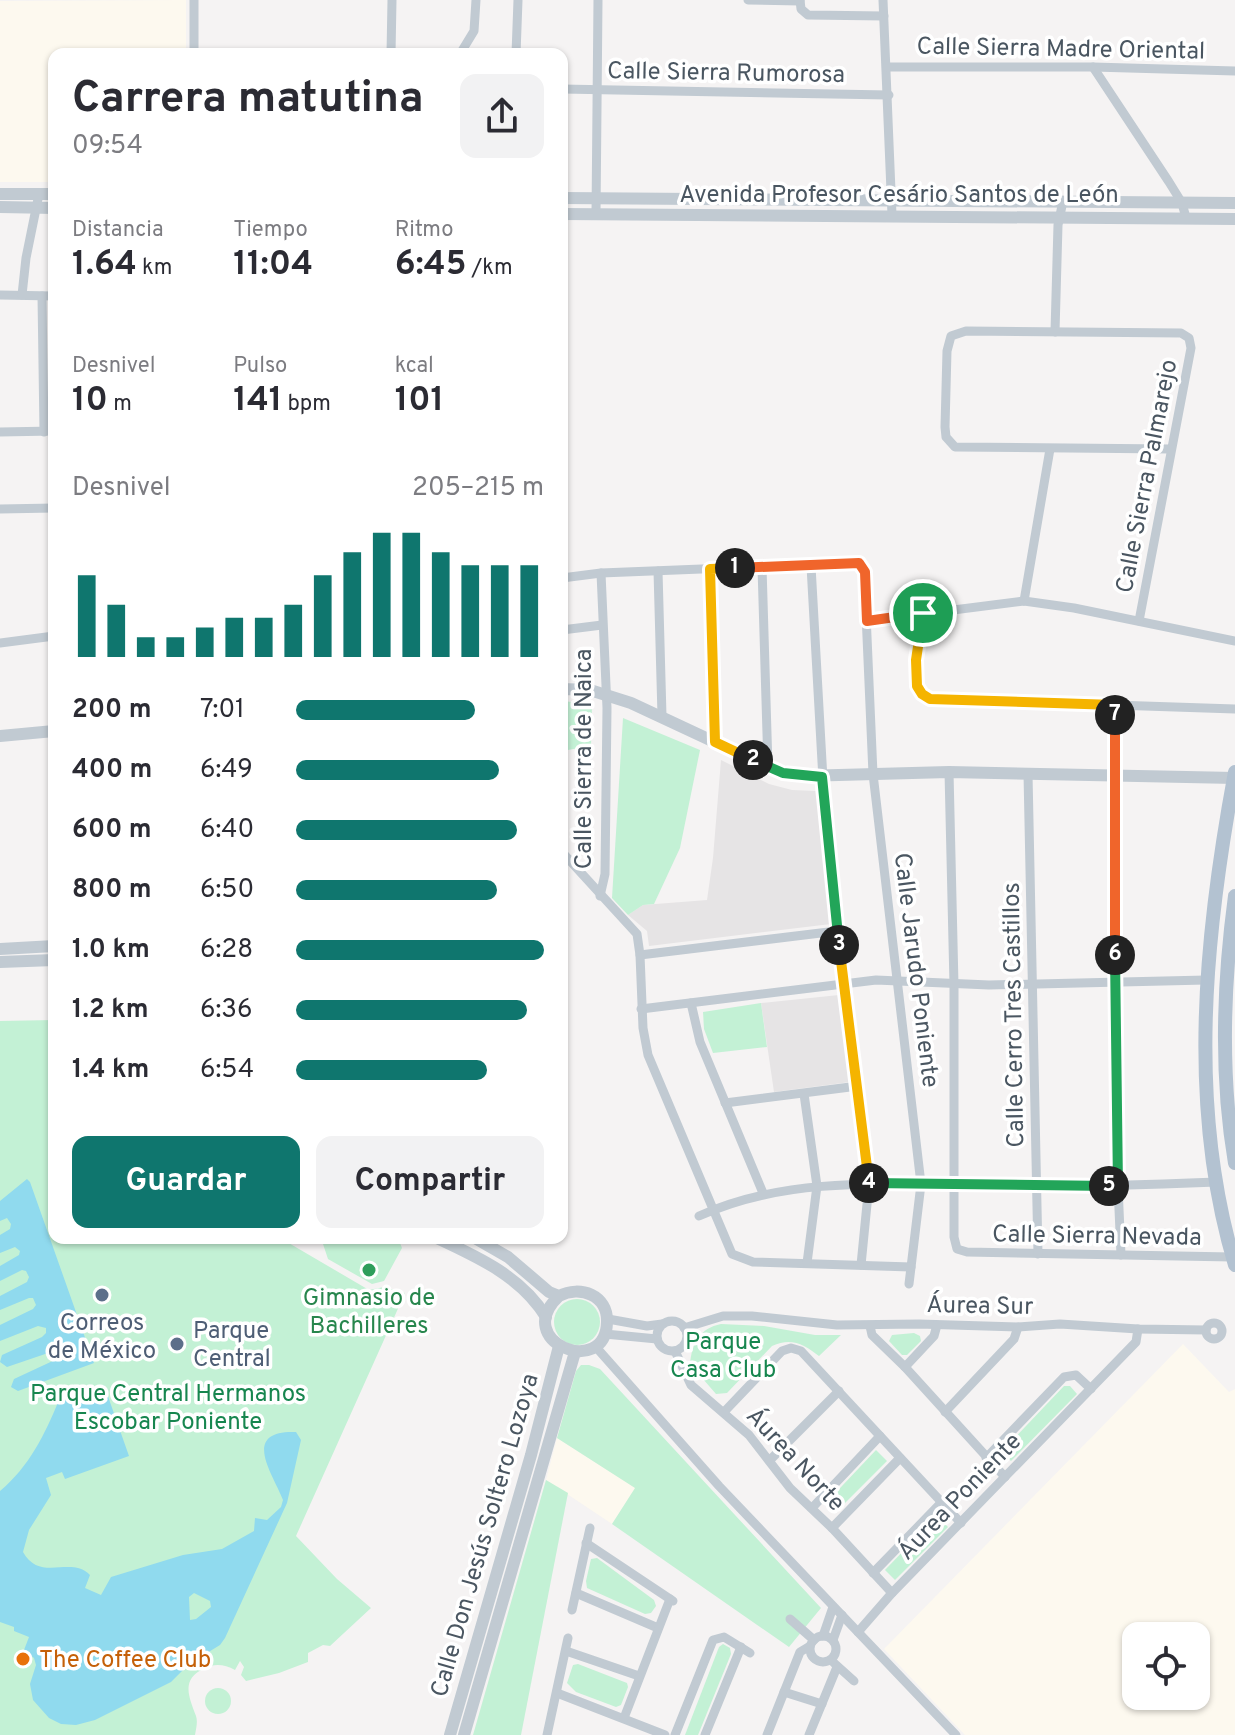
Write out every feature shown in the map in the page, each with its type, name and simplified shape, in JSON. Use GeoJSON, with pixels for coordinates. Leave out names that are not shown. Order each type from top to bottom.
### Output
{"type":"FeatureCollection","features":[{"type":"Feature","properties":{"kind":"main road"},"geometry":{"type":"LineString","coordinates":[[1234,1261],[1217,1182],[1207,1099],[1206,980],[1212,920],[1235,776]]}},
{"type":"Feature","properties":{"kind":"main road"},"geometry":{"type":"LineString","coordinates":[[1235,896],[1228,1102],[1235,1163]]}},
{"type":"Feature","properties":{"kind":"street"},"geometry":{"type":"LineString","coordinates":[[194,0],[194,48]]}},
{"type":"Feature","properties":{"kind":"street"},"geometry":{"type":"LineString","coordinates":[[391,48],[392,0]]}},
{"type":"Feature","properties":{"kind":"street"},"geometry":{"type":"LineString","coordinates":[[464,48],[474,31],[476,0]]}},
{"type":"Feature","properties":{"kind":"street"},"geometry":{"type":"LineString","coordinates":[[516,48],[518,0]]}},
{"type":"Feature","properties":{"kind":"street"},"geometry":{"type":"LineString","coordinates":[[596,214],[598,0]]}},
{"type":"Feature","properties":{"kind":"street"},"geometry":{"type":"LineString","coordinates":[[748,0],[800,0],[801,9],[808,15],[884,16]]}},
{"type":"Feature","properties":{"kind":"street"},"geometry":{"type":"LineString","coordinates":[[883,0],[892,215]]}},
{"type":"Feature","properties":{"kind":"street","name":"Calle Sierra Madre Oriental"},"geometry":{"type":"LineString","coordinates":[[887,67],[1235,71]]}},
{"type":"Feature","properties":{"kind":"street"},"geometry":{"type":"LineString","coordinates":[[1093,67],[1182,203],[1186,218]]}},
{"type":"Feature","properties":{"kind":"street","name":"Calle Sierra Rumorosa"},"geometry":{"type":"LineString","coordinates":[[568,89],[889,95]]}},
{"type":"Feature","properties":{"kind":"street"},"geometry":{"type":"LineString","coordinates":[[0,194],[48,194]]}},
{"type":"Feature","properties":{"kind":"street"},"geometry":{"type":"LineString","coordinates":[[22,295],[39,194]]}},
{"type":"Feature","properties":{"kind":"street","name":"Avenida Profesor Cesário Santos de León"},"geometry":{"type":"LineString","coordinates":[[568,198],[1233,203]]}},
{"type":"Feature","properties":{"kind":"street"},"geometry":{"type":"LineString","coordinates":[[1063,201],[1058,225],[1055,332],[966,331],[951,336],[947,351],[946,437],[955,447],[1170,449]]}},
{"type":"Feature","properties":{"kind":"street"},"geometry":{"type":"LineString","coordinates":[[1233,203],[1233,219]]}},
{"type":"Feature","properties":{"kind":"street"},"geometry":{"type":"LineString","coordinates":[[0,207],[48,208]]}},
{"type":"Feature","properties":{"kind":"street","name":"Avenida Profesor Cesário Santos de León"},"geometry":{"type":"LineString","coordinates":[[568,214],[1233,219]]}},
{"type":"Feature","properties":{"kind":"street"},"geometry":{"type":"LineString","coordinates":[[0,295],[48,296]]}},
{"type":"Feature","properties":{"kind":"street"},"geometry":{"type":"LineString","coordinates":[[42,296],[48,412]]}},
{"type":"Feature","properties":{"kind":"street","name":"Calle Sierra Palmarejo"},"geometry":{"type":"LineString","coordinates":[[1055,332],[1181,333],[1189,338],[1191,348],[1139,621]]}},
{"type":"Feature","properties":{"kind":"street"},"geometry":{"type":"LineString","coordinates":[[0,432],[48,431]]}},
{"type":"Feature","properties":{"kind":"street"},"geometry":{"type":"LineString","coordinates":[[1024,601],[1050,449]]}},
{"type":"Feature","properties":{"kind":"street"},"geometry":{"type":"LineString","coordinates":[[0,509],[48,508]]}},
{"type":"Feature","properties":{"kind":"street","name":"Calle Jarudo Poniente"},"geometry":{"type":"LineString","coordinates":[[811,566],[862,565],[873,774],[921,1184],[909,1284]]}},
{"type":"Feature","properties":{"kind":"street"},"geometry":{"type":"LineString","coordinates":[[568,577],[601,573],[811,566],[822,777],[837,931],[869,1184],[861,1265]]}},
{"type":"Feature","properties":{"kind":"street"},"geometry":{"type":"LineString","coordinates":[[762,567],[768,767]]}},
{"type":"Feature","properties":{"kind":"street"},"geometry":{"type":"LineString","coordinates":[[710,569],[715,742]]}},
{"type":"Feature","properties":{"kind":"street"},"geometry":{"type":"LineString","coordinates":[[658,571],[662,716]]}},
{"type":"Feature","properties":{"kind":"street","name":"Calle Sierra de Naica"},"geometry":{"type":"LineString","coordinates":[[600,896],[605,874],[607,695],[601,573]]}},
{"type":"Feature","properties":{"kind":"street"},"geometry":{"type":"LineString","coordinates":[[867,621],[1024,601],[1235,641]]}},
{"type":"Feature","properties":{"kind":"street"},"geometry":{"type":"LineString","coordinates":[[923,613],[916,660],[917,686],[922,694],[940,701],[1235,709]]}},
{"type":"Feature","properties":{"kind":"street"},"geometry":{"type":"LineString","coordinates":[[568,629],[602,625]]}},
{"type":"Feature","properties":{"kind":"street"},"geometry":{"type":"LineString","coordinates":[[0,643],[48,637]]}},
{"type":"Feature","properties":{"kind":"street"},"geometry":{"type":"LineString","coordinates":[[568,689],[590,690],[662,716],[783,773],[822,777],[949,772],[1235,776]]}},
{"type":"Feature","properties":{"kind":"street"},"geometry":{"type":"LineString","coordinates":[[1115,705],[1121,1255]]}},
{"type":"Feature","properties":{"kind":"street"},"geometry":{"type":"LineString","coordinates":[[0,736],[48,732]]}},
{"type":"Feature","properties":{"kind":"street"},"geometry":{"type":"LineString","coordinates":[[949,772],[954,985],[954,1186]]}},
{"type":"Feature","properties":{"kind":"street","name":"Calle Cerro Tres Castillos"},"geometry":{"type":"LineString","coordinates":[[1028,774],[1038,1254]]}},
{"type":"Feature","properties":{"kind":"street"},"geometry":{"type":"LineString","coordinates":[[568,859],[637,934],[641,1009],[648,1055],[727,1246],[739,1258],[753,1262],[911,1267]]}},
{"type":"Feature","properties":{"kind":"street"},"geometry":{"type":"LineString","coordinates":[[640,955],[837,931]]}},
{"type":"Feature","properties":{"kind":"street"},"geometry":{"type":"LineString","coordinates":[[0,949],[48,946]]}},
{"type":"Feature","properties":{"kind":"street"},"geometry":{"type":"LineString","coordinates":[[0,962],[48,960]]}},
{"type":"Feature","properties":{"kind":"street"},"geometry":{"type":"LineString","coordinates":[[641,1009],[896,980],[954,985],[1206,980]]}},
{"type":"Feature","properties":{"kind":"street"},"geometry":{"type":"LineString","coordinates":[[691,1003],[700,1042],[763,1193]]}},
{"type":"Feature","properties":{"kind":"street"},"geometry":{"type":"LineString","coordinates":[[725,1103],[858,1086]]}},
{"type":"Feature","properties":{"kind":"street"},"geometry":{"type":"LineString","coordinates":[[804,1094],[817,1186],[807,1263]]}},
{"type":"Feature","properties":{"kind":"street"},"geometry":{"type":"LineString","coordinates":[[699,1216],[763,1193],[817,1186],[921,1184],[1036,1187],[1217,1182]]}},
{"type":"Feature","properties":{"kind":"street","name":"Calle Sierra Nevada"},"geometry":{"type":"LineString","coordinates":[[954,1186],[955,1244],[961,1252],[1234,1261]]}},
{"type":"Feature","properties":{"kind":"street"},"geometry":{"type":"LineString","coordinates":[[449,1244],[498,1269],[538,1303],[546,1317]]}},
{"type":"Feature","properties":{"kind":"street"},"geometry":{"type":"LineString","coordinates":[[485,1244],[508,1257],[549,1292],[559,1296]]}},
{"type":"Feature","properties":{"kind":"street"},"geometry":{"type":"LineString","coordinates":[[586,1291],[601,1302],[608,1319],[605,1334],[595,1346],[575,1352],[559,1346],[548,1333],[548,1309],[559,1296],[567,1292],[586,1291]]}},
{"type":"Feature","properties":{"kind":"street","name":"Áurea Sur"},"geometry":{"type":"LineString","coordinates":[[684,1328],[723,1316],[870,1326],[1018,1327],[1060,1324],[1206,1330],[1214,1324],[1222,1330],[1235,1327]]}},
{"type":"Feature","properties":{"kind":"street"},"geometry":{"type":"LineString","coordinates":[[608,1319],[647,1326],[674,1321],[684,1328],[686,1342],[675,1351],[664,1348],[657,1339],[657,1331],[662,1324]]}},
{"type":"Feature","properties":{"kind":"street"},"geometry":{"type":"LineString","coordinates":[[625,1336],[627,1322]]}},
{"type":"Feature","properties":{"kind":"street"},"geometry":{"type":"LineString","coordinates":[[905,1367],[934,1336],[937,1325]]}},
{"type":"Feature","properties":{"kind":"street"},"geometry":{"type":"LineString","coordinates":[[870,1326],[872,1335],[1005,1477]]}},
{"type":"Feature","properties":{"kind":"street"},"geometry":{"type":"LineString","coordinates":[[945,1412],[1014,1339],[1018,1327]]}},
{"type":"Feature","properties":{"kind":"street","name":"Áurea Poniente"},"geometry":{"type":"LineString","coordinates":[[858,1632],[892,1593],[1136,1342],[1138,1329]]}},
{"type":"Feature","properties":{"kind":"street"},"geometry":{"type":"LineString","coordinates":[[605,1334],[657,1339]]}},
{"type":"Feature","properties":{"kind":"street","name":"Calle Don Jesús Soltero Lozoya"},"geometry":{"type":"LineString","coordinates":[[450,1735],[531,1455],[559,1346]]}},
{"type":"Feature","properties":{"kind":"street"},"geometry":{"type":"LineString","coordinates":[[595,1346],[674,1437],[956,1735]]}},
{"type":"Feature","properties":{"kind":"street"},"geometry":{"type":"LineString","coordinates":[[724,1412],[782,1351],[791,1348],[801,1351],[961,1523]]}},
{"type":"Feature","properties":{"kind":"street","name":"Áurea Norte"},"geometry":{"type":"LineString","coordinates":[[675,1351],[691,1385],[749,1435],[790,1488],[892,1593]]}},
{"type":"Feature","properties":{"kind":"street","name":"Calle Don Jesús Soltero Lozoya"},"geometry":{"type":"LineString","coordinates":[[464,1735],[575,1352]]}},
{"type":"Feature","properties":{"kind":"street","name":"Áurea Poniente"},"geometry":{"type":"LineString","coordinates":[[986,1458],[1064,1377],[1076,1375],[1091,1389]]}},
{"type":"Feature","properties":{"kind":"street"},"geometry":{"type":"LineString","coordinates":[[770,1460],[839,1391]]}},
{"type":"Feature","properties":{"kind":"street"},"geometry":{"type":"LineString","coordinates":[[812,1508],[880,1436]]}},
{"type":"Feature","properties":{"kind":"street"},"geometry":{"type":"LineString","coordinates":[[832,1528],[900,1458]]}},
{"type":"Feature","properties":{"kind":"street"},"geometry":{"type":"LineString","coordinates":[[873,1573],[941,1503]]}},
{"type":"Feature","properties":{"kind":"street"},"geometry":{"type":"LineString","coordinates":[[572,1610],[590,1528]]}},
{"type":"Feature","properties":{"kind":"street"},"geometry":{"type":"LineString","coordinates":[[586,1543],[672,1601],[658,1628],[624,1718]]}},
{"type":"Feature","properties":{"kind":"street"},"geometry":{"type":"LineString","coordinates":[[576,1593],[658,1628]]}},
{"type":"Feature","properties":{"kind":"street"},"geometry":{"type":"LineString","coordinates":[[767,1735],[800,1652],[820,1640],[833,1607]]}},
{"type":"Feature","properties":{"kind":"street"},"geometry":{"type":"LineString","coordinates":[[842,1615],[810,1654],[822,1663],[834,1664],[854,1681]]}},
{"type":"Feature","properties":{"kind":"street"},"geometry":{"type":"LineString","coordinates":[[790,1619],[836,1650],[822,1704],[809,1735]]}},
{"type":"Feature","properties":{"kind":"street"},"geometry":{"type":"LineString","coordinates":[[675,1735],[713,1640],[724,1637],[745,1650],[705,1735]]}},
{"type":"Feature","properties":{"kind":"street"},"geometry":{"type":"LineString","coordinates":[[547,1735],[568,1638]]}},
{"type":"Feature","properties":{"kind":"street"},"geometry":{"type":"LineString","coordinates":[[566,1651],[639,1676]]}},
{"type":"Feature","properties":{"kind":"street"},"geometry":{"type":"LineString","coordinates":[[784,1692],[822,1704]]}},
{"type":"Feature","properties":{"kind":"street"},"geometry":{"type":"LineString","coordinates":[[557,1693],[665,1735]]}},
{"type":"Feature","properties":{"kind":"shaded area"},"geometry":{"type":"Polygon","coordinates":[[[186,0],[186,48],[48,48],[48,182],[0,182],[0,1],[186,0]]]}},
{"type":"Feature","properties":{"kind":"shaded area"},"geometry":{"type":"Polygon","coordinates":[[[721,760],[769,784],[792,790],[816,791],[831,924],[649,946],[647,931],[628,915],[643,905],[707,900],[721,760]]]}},
{"type":"Feature","properties":{"kind":"shaded area"},"geometry":{"type":"Polygon","coordinates":[[[839,995],[850,1082],[774,1092],[761,1003],[839,995]]]}},
{"type":"Feature","properties":{"kind":"shaded area"},"geometry":{"type":"Polygon","coordinates":[[[1183,1344],[1229,1392],[1235,1389],[1235,1735],[965,1735],[884,1649],[1183,1344]]]}},
{"type":"Feature","properties":{"kind":"shaded area"},"geometry":{"type":"Polygon","coordinates":[[[557,1438],[636,1488],[612,1524],[546,1480],[557,1438]]]}},
{"type":"Feature","properties":{"kind":"green space"},"geometry":{"type":"Polygon","coordinates":[[[568,702],[592,704],[591,746],[568,750],[568,702]]]}},
{"type":"Feature","properties":{"kind":"green space"},"geometry":{"type":"Polygon","coordinates":[[[623,718],[700,750],[680,848],[654,904],[643,905],[628,915],[612,898],[623,718]]]}},
{"type":"Feature","properties":{"kind":"green space"},"geometry":{"type":"Polygon","coordinates":[[[761,1003],[767,1047],[713,1053],[704,1029],[703,1012],[761,1003]]]}},
{"type":"Feature","properties":{"kind":"green space","name":"Parque Central Hermanos Escobar Poniente"},"geometry":{"type":"Polygon","coordinates":[[[48,1020],[48,1244],[290,1244],[369,1290],[384,1287],[405,1293],[296,1536],[337,1579],[371,1608],[330,1646],[323,1645],[308,1653],[308,1662],[279,1673],[246,1681],[241,1675],[244,1667],[240,1661],[235,1670],[217,1665],[197,1672],[188,1689],[197,1718],[195,1735],[0,1735],[0,1021],[48,1020]]]}},
{"type":"Feature","properties":{"kind":"green space","name":"Gimnasio de Bachilleres"},"geometry":{"type":"Polygon","coordinates":[[[323,1244],[400,1244],[402,1248],[384,1281],[372,1284],[328,1259],[323,1244]]]}},
{"type":"Feature","properties":{"kind":"green space"},"geometry":{"type":"Polygon","coordinates":[[[577,1299],[593,1306],[600,1322],[593,1338],[577,1345],[561,1338],[554,1322],[561,1306],[577,1299]]]}},
{"type":"Feature","properties":{"kind":"green space","name":"Parque Casa Club"},"geometry":{"type":"Polygon","coordinates":[[[721,1324],[841,1335],[819,1356],[797,1343],[785,1342],[772,1346],[727,1393],[716,1394],[690,1364],[698,1338],[708,1329],[721,1324]]]}},
{"type":"Feature","properties":{"kind":"green space"},"geometry":{"type":"Polygon","coordinates":[[[914,1333],[920,1336],[921,1341],[907,1355],[902,1355],[889,1341],[892,1335],[914,1333]]]}},
{"type":"Feature","properties":{"kind":"green space"},"geometry":{"type":"Polygon","coordinates":[[[581,1365],[600,1369],[821,1608],[789,1647],[612,1524],[635,1488],[557,1438],[576,1371],[581,1365]]]}},
{"type":"Feature","properties":{"kind":"green space"},"geometry":{"type":"Polygon","coordinates":[[[1064,1386],[1070,1386],[1077,1394],[1011,1461],[1003,1454],[1007,1446],[1064,1386]]]}},
{"type":"Feature","properties":{"kind":"green space"},"geometry":{"type":"Polygon","coordinates":[[[876,1450],[887,1461],[835,1513],[825,1504],[876,1450]]]}},
{"type":"Feature","properties":{"kind":"green space"},"geometry":{"type":"Polygon","coordinates":[[[546,1480],[568,1493],[521,1735],[473,1735],[546,1480]]]}},
{"type":"Feature","properties":{"kind":"green space"},"geometry":{"type":"Polygon","coordinates":[[[937,1516],[948,1527],[895,1580],[885,1570],[937,1516]]]}},
{"type":"Feature","properties":{"kind":"green space"},"geometry":{"type":"Polygon","coordinates":[[[597,1558],[654,1600],[656,1606],[651,1613],[645,1614],[587,1588],[591,1559],[597,1558]]]}},
{"type":"Feature","properties":{"kind":"green space"},"geometry":{"type":"Polygon","coordinates":[[[723,1644],[730,1648],[731,1654],[698,1735],[685,1735],[719,1647],[723,1644]]]}},
{"type":"Feature","properties":{"kind":"green space"},"geometry":{"type":"Polygon","coordinates":[[[578,1664],[627,1683],[621,1705],[616,1707],[576,1692],[567,1683],[573,1665],[578,1664]]]}},
{"type":"Feature","properties":{"kind":"green space"},"geometry":{"type":"Polygon","coordinates":[[[218,1688],[227,1692],[231,1701],[227,1710],[218,1714],[209,1710],[205,1701],[209,1692],[218,1688]]]}},
{"type":"Feature","properties":{"kind":"water"},"geometry":{"type":"Polygon","coordinates":[[[27,1179],[30,1182],[48,1233],[48,1244],[52,1244],[94,1363],[18,1391],[11,1387],[14,1379],[57,1359],[51,1352],[7,1367],[0,1362],[2,1355],[42,1337],[46,1328],[38,1326],[0,1341],[0,1325],[36,1305],[33,1298],[29,1298],[0,1310],[0,1296],[27,1282],[29,1277],[22,1270],[0,1281],[0,1266],[19,1255],[20,1251],[15,1247],[0,1253],[0,1235],[10,1229],[11,1224],[7,1218],[0,1221],[0,1201],[27,1179]]]}},
{"type":"Feature","properties":{"kind":"water"},"geometry":{"type":"Polygon","coordinates":[[[104,1385],[129,1456],[65,1479],[62,1472],[46,1478],[51,1495],[29,1530],[23,1552],[38,1566],[82,1570],[90,1575],[85,1588],[101,1595],[111,1577],[183,1555],[222,1549],[254,1531],[255,1518],[267,1520],[281,1507],[283,1500],[268,1467],[264,1446],[269,1438],[279,1433],[296,1432],[301,1440],[287,1503],[220,1645],[189,1664],[171,1682],[95,1720],[76,1725],[61,1724],[49,1718],[33,1700],[30,1684],[36,1665],[34,1658],[24,1650],[29,1637],[0,1622],[0,1491],[35,1449],[59,1400],[104,1385]],[[194,1593],[189,1597],[190,1620],[211,1607],[210,1601],[194,1593]]]}},
{"type":"Feature","properties":{"kind":"place","name":"Gimnasio de Bachilleres"},"geometry":{"type":"Point","coordinates":[369,1270]}},
{"type":"Feature","properties":{"kind":"place","name":"Correos de México"},"geometry":{"type":"Point","coordinates":[102,1295]}},
{"type":"Feature","properties":{"kind":"place","name":"Parque Central"},"geometry":{"type":"Point","coordinates":[177,1344]}},
{"type":"Feature","properties":{"kind":"place","name":"The Coffee Club"},"geometry":{"type":"Point","coordinates":[23,1659]}},
{"type":"Feature","properties":{"kind":"route"},"geometry":{"type":"LineString","coordinates":[[859,563],[865,572],[867,621],[923,613],[916,677],[922,694],[930,699],[1115,705],[1113,854],[1118,1186],[869,1184],[837,931],[822,777],[783,773],[715,742],[710,569],[859,563]]}}]}
